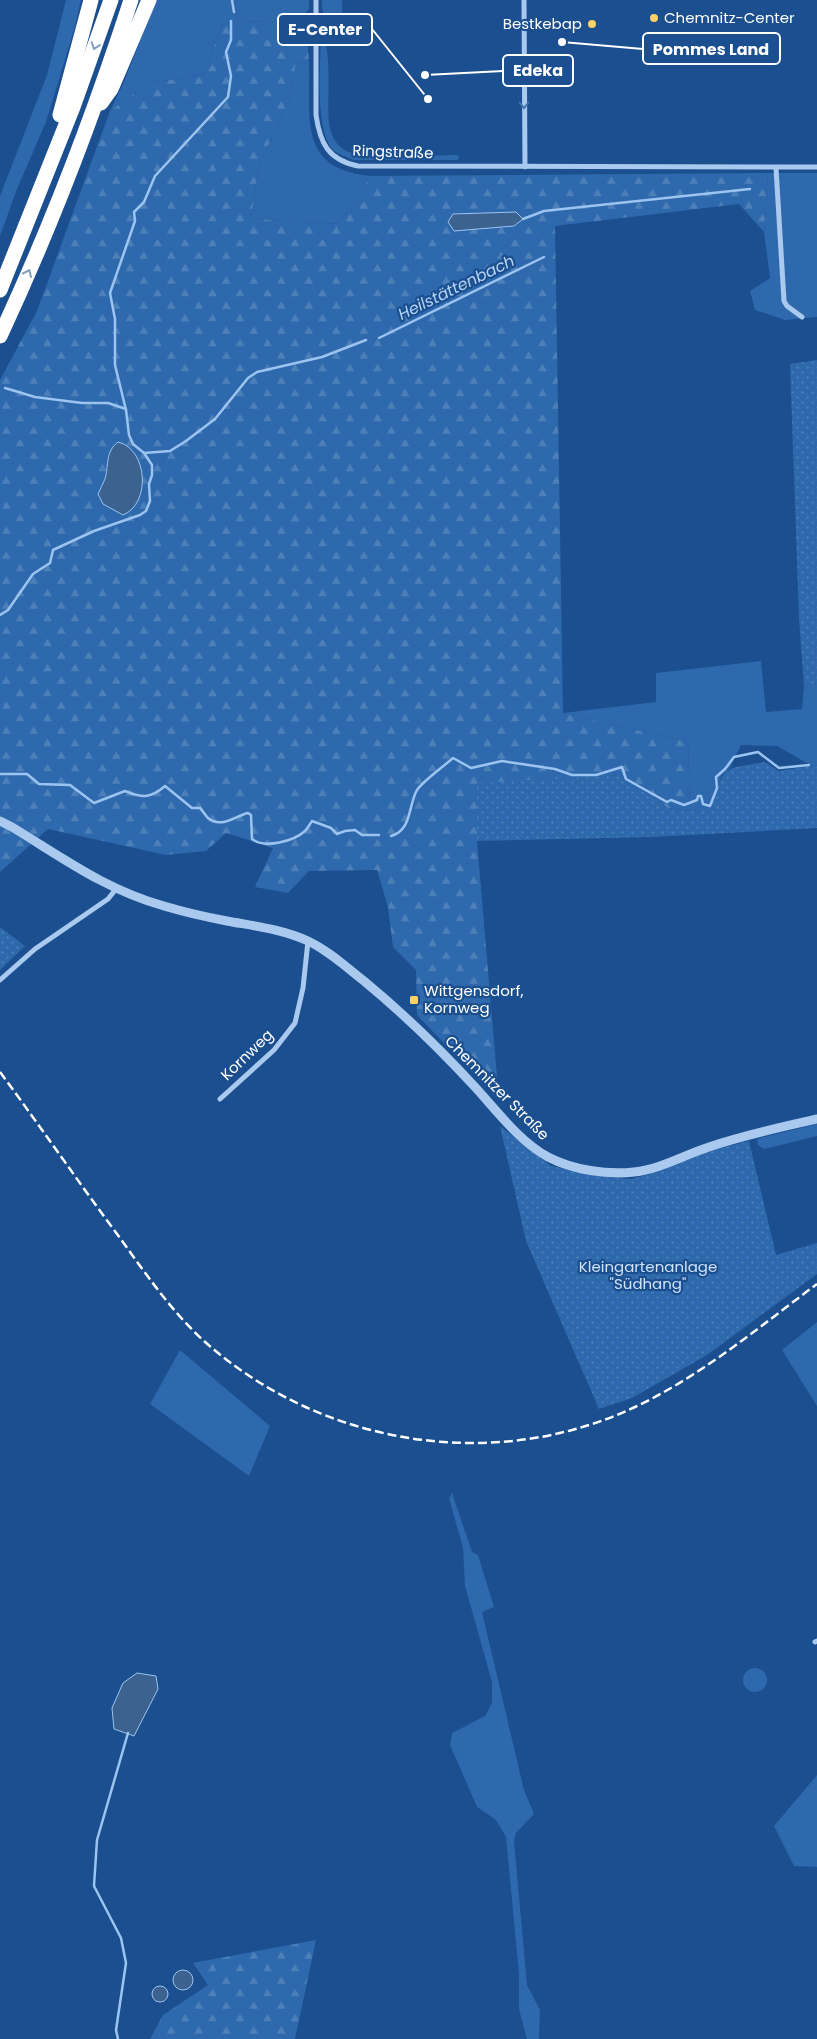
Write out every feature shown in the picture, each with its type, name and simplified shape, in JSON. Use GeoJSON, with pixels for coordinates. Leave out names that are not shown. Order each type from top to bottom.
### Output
{"type":"FeatureCollection","features":[{"type":"Feature","properties":{"kind":"highway"},"geometry":{"type":"LineString","coordinates":[[38,197],[39,172],[64,106],[91,0]]}},
{"type":"Feature","properties":{"kind":"highway"},"geometry":{"type":"LineString","coordinates":[[0,290],[73,107],[111,0]]}},
{"type":"Feature","properties":{"kind":"highway"},"geometry":{"type":"LineString","coordinates":[[0,336],[33,261],[91,116],[131,0]]}},
{"type":"Feature","properties":{"kind":"highway"},"geometry":{"type":"LineString","coordinates":[[91,116],[111,89],[149,0]]}},
{"type":"Feature","properties":{"kind":"street","name":"Ringstraße"},"geometry":{"type":"LineString","coordinates":[[316,0],[316,114],[318,130],[328,151],[346,164],[358,166],[817,167]]}},
{"type":"Feature","properties":{"kind":"street"},"geometry":{"type":"LineString","coordinates":[[524,0],[525,167]]}},
{"type":"Feature","properties":{"kind":"street"},"geometry":{"type":"LineString","coordinates":[[776,168],[784,301],[786,306],[802,316]]}},
{"type":"Feature","properties":{"kind":"street","name":"Chemnitzer Straße"},"geometry":{"type":"LineString","coordinates":[[0,821],[89,876],[116,889],[160,906],[187,913],[283,931],[308,941],[332,955],[376,991],[447,1056],[497,1112],[535,1149],[550,1158],[566,1164],[590,1170],[633,1172],[650,1169],[710,1146],[817,1120]]}},
{"type":"Feature","properties":{"kind":"street"},"geometry":{"type":"LineString","coordinates":[[0,980],[29,953],[108,899],[116,889]]}},
{"type":"Feature","properties":{"kind":"street","name":"Kornweg"},"geometry":{"type":"LineString","coordinates":[[220,1099],[274,1050],[296,1022],[303,988],[308,941]]}},
{"type":"Feature","properties":{"kind":"green space"},"geometry":{"type":"Polygon","coordinates":[[[66,0],[81,0],[74,30],[46,122],[17,189],[0,236],[0,196],[47,75],[66,0]]]}},
{"type":"Feature","properties":{"kind":"green space"},"geometry":{"type":"Polygon","coordinates":[[[156,0],[309,0],[309,9],[306,12],[306,22],[224,21],[203,75],[149,83],[110,111],[124,82],[156,0]]]}},
{"type":"Feature","properties":{"kind":"green space"},"geometry":{"type":"Polygon","coordinates":[[[322,0],[342,0],[343,38],[340,38],[327,21],[323,11],[322,0]]]}},
{"type":"Feature","properties":{"kind":"green space"},"geometry":{"type":"Polygon","coordinates":[[[224,21],[306,22],[309,62],[296,63],[289,100],[259,166],[251,219],[338,224],[371,176],[768,173],[764,232],[739,204],[555,226],[563,713],[688,742],[690,811],[667,808],[653,796],[624,783],[622,775],[477,784],[477,841],[499,1100],[417,1015],[416,970],[393,947],[388,907],[377,870],[309,871],[288,893],[255,887],[273,848],[226,833],[206,851],[166,855],[48,829],[0,872],[0,380],[37,311],[110,111],[149,83],[203,75],[224,21]]]}},
{"type":"Feature","properties":{"kind":"green space"},"geometry":{"type":"Polygon","coordinates":[[[321,31],[323,32],[326,44],[330,126],[333,138],[340,147],[352,153],[380,157],[456,155],[459,156],[458,160],[354,160],[340,155],[333,150],[327,140],[321,110],[321,31]]]}},
{"type":"Feature","properties":{"kind":"green space"},"geometry":{"type":"Polygon","coordinates":[[[309,62],[310,121],[313,138],[319,152],[330,163],[347,171],[371,176],[338,224],[251,219],[259,166],[289,100],[296,63],[309,62]]]}},
{"type":"Feature","properties":{"kind":"green space"},"geometry":{"type":"Polygon","coordinates":[[[768,173],[817,173],[817,317],[785,320],[755,310],[750,291],[770,278],[764,232],[768,173]]]}},
{"type":"Feature","properties":{"kind":"green space"},"geometry":{"type":"Polygon","coordinates":[[[817,360],[817,684],[804,686],[799,618],[790,364],[817,360]]]}},
{"type":"Feature","properties":{"kind":"green space"},"geometry":{"type":"Polygon","coordinates":[[[761,661],[766,712],[802,709],[804,686],[817,684],[817,765],[812,766],[777,746],[741,745],[730,768],[721,776],[710,809],[690,811],[688,742],[563,713],[656,702],[656,673],[761,661]]]}},
{"type":"Feature","properties":{"kind":"green space"},"geometry":{"type":"Polygon","coordinates":[[[765,762],[779,771],[817,765],[817,828],[652,837],[477,841],[477,783],[622,775],[624,783],[653,796],[667,808],[690,811],[710,808],[722,777],[726,772],[740,766],[765,762]]]}},
{"type":"Feature","properties":{"kind":"green space"},"geometry":{"type":"Polygon","coordinates":[[[0,927],[25,946],[0,970],[0,927]]]}},
{"type":"Feature","properties":{"kind":"green space"},"geometry":{"type":"Polygon","coordinates":[[[817,1124],[817,1136],[764,1149],[758,1145],[757,1140],[760,1138],[817,1124]]]}},
{"type":"Feature","properties":{"kind":"green space","name":"Kleingartenanlage \"Südhang\""},"geometry":{"type":"Polygon","coordinates":[[[500,1126],[551,1166],[605,1177],[631,1179],[661,1171],[706,1152],[749,1141],[776,1255],[817,1243],[817,1274],[707,1355],[632,1398],[599,1409],[526,1241],[500,1126]]]}},
{"type":"Feature","properties":{"kind":"green space"},"geometry":{"type":"Polygon","coordinates":[[[817,1322],[817,1406],[782,1350],[817,1322]]]}},
{"type":"Feature","properties":{"kind":"green space"},"geometry":{"type":"Polygon","coordinates":[[[180,1350],[270,1426],[249,1476],[150,1404],[180,1350]]]}},
{"type":"Feature","properties":{"kind":"green space"},"geometry":{"type":"Polygon","coordinates":[[[452,1493],[472,1552],[478,1555],[494,1607],[482,1612],[524,1790],[534,1814],[516,1833],[514,1841],[527,1985],[540,2010],[539,2039],[527,2039],[519,2009],[519,1974],[506,1837],[496,1820],[477,1807],[450,1745],[452,1733],[485,1716],[492,1703],[492,1682],[465,1586],[463,1548],[449,1498],[452,1493]]]}},
{"type":"Feature","properties":{"kind":"green space"},"geometry":{"type":"Polygon","coordinates":[[[755,1668],[760,1669],[766,1675],[766,1685],[760,1691],[755,1692],[750,1691],[744,1685],[743,1680],[744,1675],[750,1669],[755,1668]]]}},
{"type":"Feature","properties":{"kind":"green space"},"geometry":{"type":"Polygon","coordinates":[[[817,1775],[817,1867],[794,1866],[774,1826],[817,1775]]]}},
{"type":"Feature","properties":{"kind":"green space"},"geometry":{"type":"Polygon","coordinates":[[[316,1940],[295,2039],[150,2039],[163,2015],[208,1985],[193,1963],[316,1940]]]}},
{"type":"Feature","properties":{"kind":"shaded area"},"geometry":{"type":"Polygon","coordinates":[[[516,212],[523,219],[514,226],[454,231],[448,222],[453,214],[516,212]]]}},
{"type":"Feature","properties":{"kind":"shaded area"},"geometry":{"type":"Polygon","coordinates":[[[118,442],[128,447],[135,455],[140,465],[142,477],[142,489],[138,500],[132,509],[123,515],[103,504],[98,494],[105,479],[109,454],[118,442]]]}},
{"type":"Feature","properties":{"kind":"shaded area"},"geometry":{"type":"Polygon","coordinates":[[[137,1673],[156,1676],[158,1689],[134,1736],[114,1729],[112,1708],[123,1683],[137,1673]]]}},
{"type":"Feature","properties":{"kind":"shaded area"},"geometry":{"type":"Polygon","coordinates":[[[183,1970],[190,1973],[193,1980],[190,1987],[183,1990],[176,1987],[173,1980],[176,1973],[183,1970]]]}},
{"type":"Feature","properties":{"kind":"shaded area"},"geometry":{"type":"Polygon","coordinates":[[[157,1986],[163,1986],[168,1991],[166,2000],[157,2002],[152,1997],[152,1991],[157,1986]]]}},
{"type":"Feature","properties":{"kind":"waterway"},"geometry":{"type":"LineString","coordinates":[[232,0],[234,12]]}},
{"type":"Feature","properties":{"kind":"waterway"},"geometry":{"type":"LineString","coordinates":[[0,615],[8,610],[33,574],[50,563],[53,550],[94,531],[140,515],[146,511],[150,501],[149,484],[152,475],[152,465],[144,453],[133,444],[129,435],[126,410],[115,365],[115,319],[110,293],[135,221],[134,212],[144,202],[155,176],[228,97],[231,76],[226,52],[231,40],[231,21]]}},
{"type":"Feature","properties":{"kind":"waterway"},"geometry":{"type":"LineString","coordinates":[[523,219],[544,211],[750,189]]}},
{"type":"Feature","properties":{"kind":"waterway","name":"Heilstättenbach"},"geometry":{"type":"LineString","coordinates":[[379,338],[544,257]]}},
{"type":"Feature","properties":{"kind":"waterway","name":"Heilstättenbach"},"geometry":{"type":"LineString","coordinates":[[144,453],[170,451],[186,441],[215,419],[248,378],[257,372],[322,357],[366,340]]}},
{"type":"Feature","properties":{"kind":"waterway"},"geometry":{"type":"LineString","coordinates":[[5,388],[35,397],[82,403],[108,403],[126,409]]}},
{"type":"Feature","properties":{"kind":"waterway"},"geometry":{"type":"LineString","coordinates":[[391,836],[403,829],[417,790],[428,778],[453,758],[471,768],[502,761],[555,769],[572,775],[596,775],[622,767],[626,779],[667,802],[671,800],[684,805],[697,800],[698,796],[701,796],[703,804],[710,806],[717,788],[716,777],[734,757],[758,752],[779,768],[809,765]]}},
{"type":"Feature","properties":{"kind":"waterway"},"geometry":{"type":"LineString","coordinates":[[0,774],[27,774],[39,784],[70,785],[94,803],[125,791],[146,796],[155,793],[165,786],[192,808],[200,808],[213,821],[228,821],[248,813],[251,815],[252,839],[264,843],[272,844],[294,838],[305,831],[312,821],[331,828],[337,834],[355,830],[362,835],[379,835]]}},
{"type":"Feature","properties":{"kind":"waterway"},"geometry":{"type":"LineString","coordinates":[[118,2039],[116,2030],[126,1963],[121,1938],[94,1886],[97,1840],[128,1733]]}},
{"type":"Feature","properties":{"kind":"railway"},"geometry":{"type":"LineString","coordinates":[[0,1072],[147,1276],[204,1341],[250,1376],[300,1405],[354,1425],[410,1438],[467,1443],[524,1440],[580,1428],[635,1407],[683,1381],[729,1350],[817,1284]]}},
{"type":"Feature","properties":{"kind":"place","name":"Chemnitz-Center"},"geometry":{"type":"Point","coordinates":[654,18]}},
{"type":"Feature","properties":{"kind":"place","name":"Bestkebap"},"geometry":{"type":"Point","coordinates":[592,24]}},
{"type":"Feature","properties":{"kind":"place","name":"Pommes Land"},"geometry":{"type":"Point","coordinates":[562,42]}},
{"type":"Feature","properties":{"kind":"place","name":"Edeka"},"geometry":{"type":"Point","coordinates":[425,75]}},
{"type":"Feature","properties":{"kind":"place","name":"E-Center"},"geometry":{"type":"Point","coordinates":[428,99]}},
{"type":"Feature","properties":{"kind":"place","name":"Wittgensdorf, Kornweg"},"geometry":{"type":"Point","coordinates":[414,1000]}}]}
